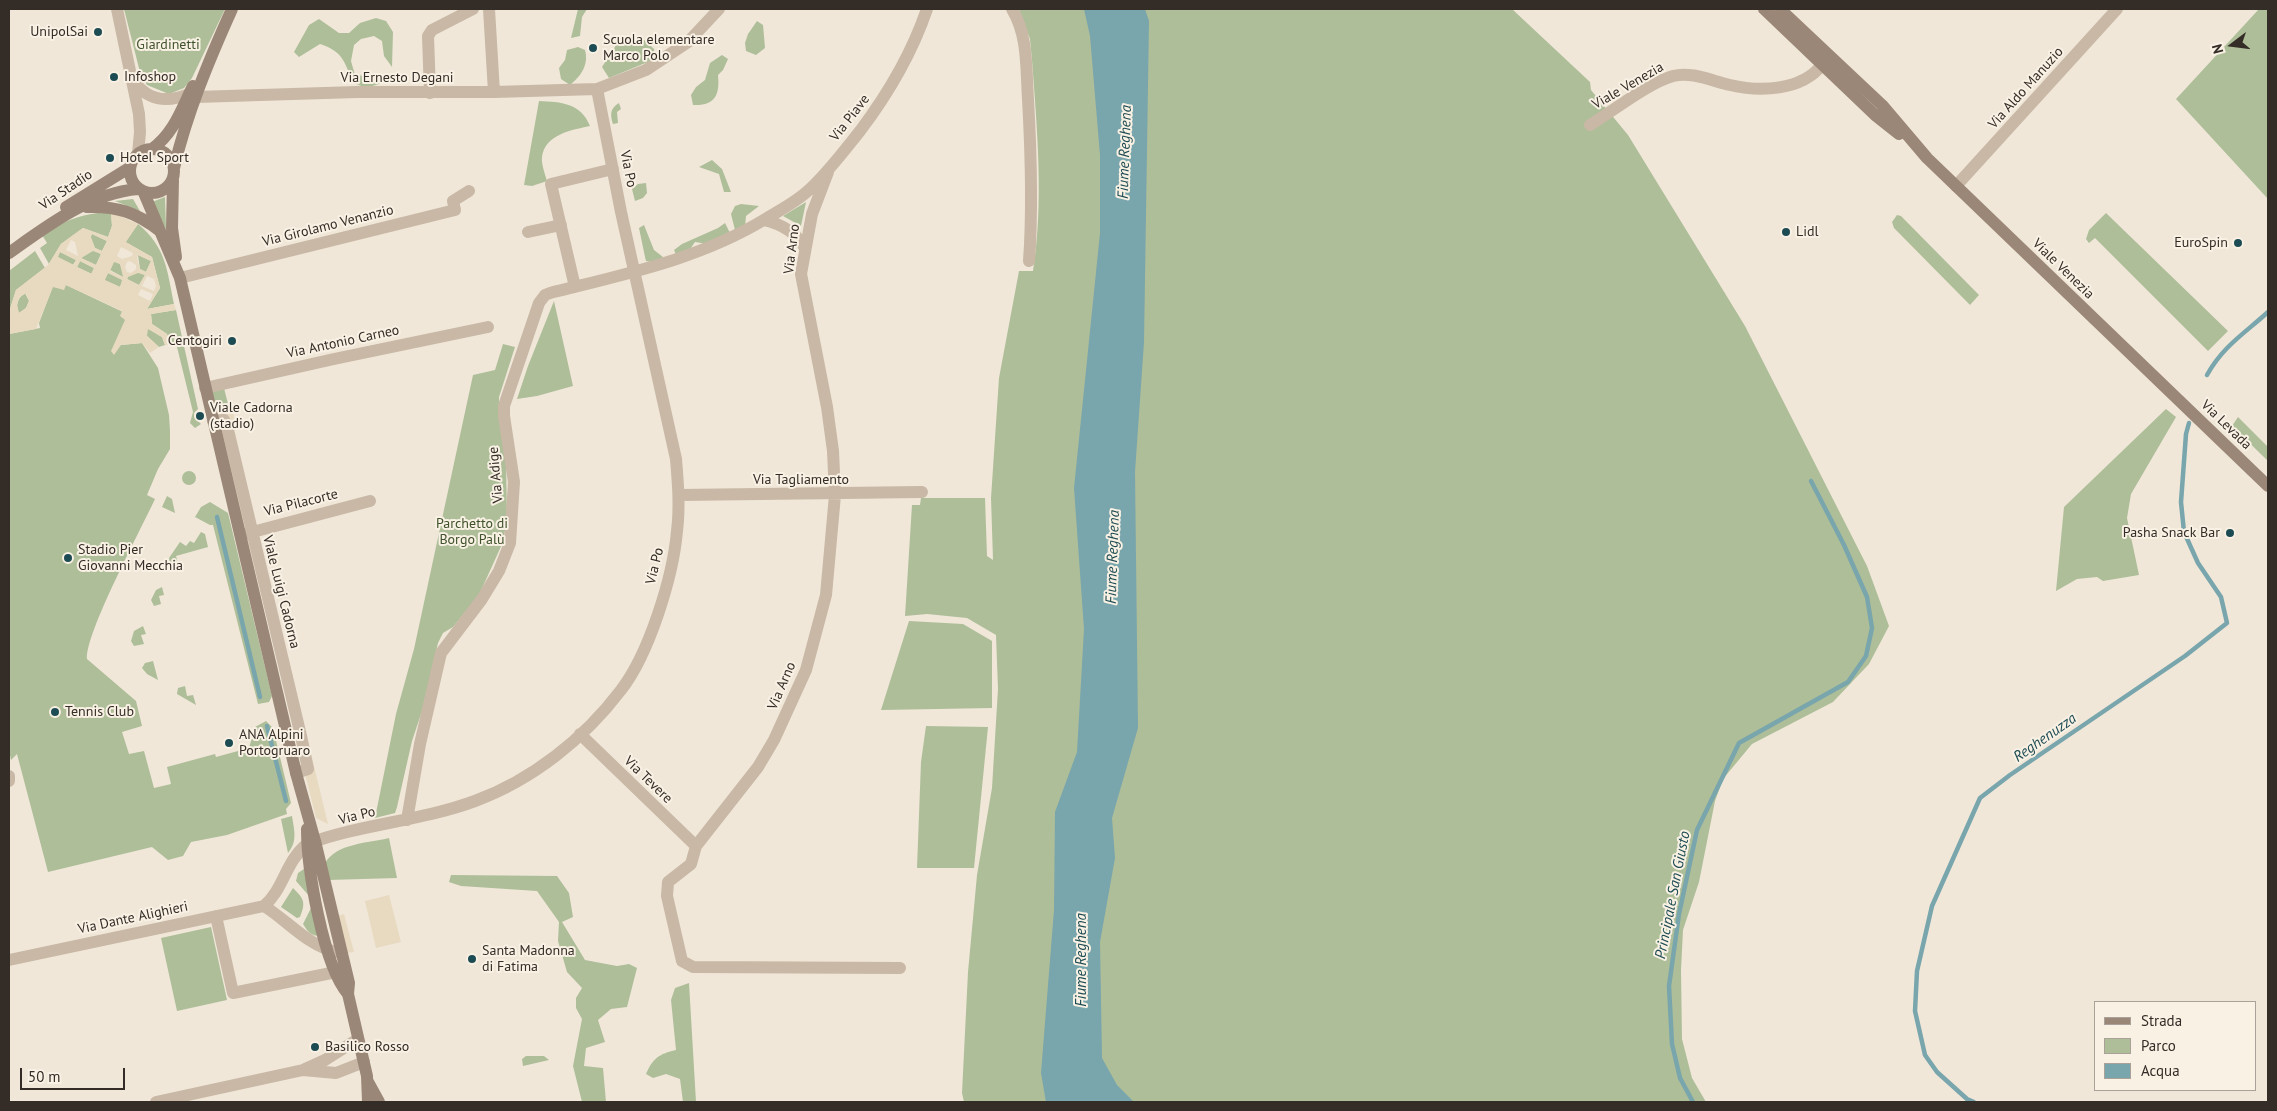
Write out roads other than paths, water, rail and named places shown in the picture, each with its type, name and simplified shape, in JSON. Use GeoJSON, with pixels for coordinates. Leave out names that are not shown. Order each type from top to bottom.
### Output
{"type":"FeatureCollection","features":[{"type":"Feature","properties":{"kind":"main road"},"geometry":{"type":"LineString","coordinates":[[130,168],[138,154],[152,149],[167,137],[193,95],[232,9]]}},
{"type":"Feature","properties":{"kind":"main road","name":"Viale Venezia"},"geometry":{"type":"LineString","coordinates":[[1764,9],[1875,115],[1920,151],[2185,407]]}},
{"type":"Feature","properties":{"kind":"main road","name":"Viale Venezia"},"geometry":{"type":"LineString","coordinates":[[1780,9],[1882,105],[1920,151]]}},
{"type":"Feature","properties":{"kind":"main road","name":"Viale Luigi Cadorna"},"geometry":{"type":"LineString","coordinates":[[193,95],[174,174],[172,228],[179,275],[213,421],[246,533],[296,773],[307,816],[311,843],[349,983],[348,994],[358,1040],[368,1079],[378,1102]]}},
{"type":"Feature","properties":{"kind":"main road"},"geometry":{"type":"LineString","coordinates":[[141,191],[158,193],[164,190],[174,174],[169,157],[152,149]]}},
{"type":"Feature","properties":{"kind":"main road","name":"Viale Luigi Cadorna"},"geometry":{"type":"LineString","coordinates":[[130,168],[131,180],[141,191],[162,233],[179,275]]}},
{"type":"Feature","properties":{"kind":"main road","name":"Via Stadio"},"geometry":{"type":"LineString","coordinates":[[23,242],[47,220],[130,168]]}},
{"type":"Feature","properties":{"kind":"main road","name":"Via Stadio"},"geometry":{"type":"LineString","coordinates":[[9,252],[81,208],[114,194],[141,191]]}},
{"type":"Feature","properties":{"kind":"main road","name":"Via Stadio"},"geometry":{"type":"LineString","coordinates":[[81,208],[105,206],[128,211],[162,233]]}},
{"type":"Feature","properties":{"kind":"main road","name":"Via Levada"},"geometry":{"type":"LineString","coordinates":[[2185,407],[2268,486]]}},
{"type":"Feature","properties":{"kind":"main road","name":"Viale Luigi Cadorna"},"geometry":{"type":"LineString","coordinates":[[311,843],[311,881],[336,972],[341,986],[348,994]]}},
{"type":"Feature","properties":{"kind":"main road","name":"Viale Luigi Cadorna"},"geometry":{"type":"LineString","coordinates":[[368,1079],[368,1102]]}},
{"type":"Feature","properties":{"kind":"street"},"geometry":{"type":"LineString","coordinates":[[117,9],[132,77],[140,132],[138,154]]}},
{"type":"Feature","properties":{"kind":"street"},"geometry":{"type":"LineString","coordinates":[[430,93],[428,36],[432,30],[473,9]]}},
{"type":"Feature","properties":{"kind":"street"},"geometry":{"type":"LineString","coordinates":[[489,9],[494,92]]}},
{"type":"Feature","properties":{"kind":"street","name":"Via Ernesto Degani"},"geometry":{"type":"LineString","coordinates":[[193,95],[357,92],[430,93],[597,89],[646,70],[688,42],[719,9]]}},
{"type":"Feature","properties":{"kind":"street","name":"Via Piave"},"geometry":{"type":"LineString","coordinates":[[636,273],[702,251],[764,220],[799,198],[828,172],[883,100],[914,41],[927,9]]}},
{"type":"Feature","properties":{"kind":"street"},"geometry":{"type":"LineString","coordinates":[[1012,9],[1023,36],[1026,63],[1033,178],[1028,260]]}},
{"type":"Feature","properties":{"kind":"street","name":"Via Aldo Manuzio"},"geometry":{"type":"LineString","coordinates":[[1956,186],[2117,9]]}},
{"type":"Feature","properties":{"kind":"street","name":"Viale Venezia"},"geometry":{"type":"LineString","coordinates":[[1813,40],[1821,54],[1822,65]]}},
{"type":"Feature","properties":{"kind":"street","name":"Viale Venezia"},"geometry":{"type":"LineString","coordinates":[[1590,125],[1656,84],[1674,76],[1689,76],[1756,88],[1775,87],[1805,80],[1822,65],[1828,65],[1843,76],[1852,77]]}},
{"type":"Feature","properties":{"kind":"street"},"geometry":{"type":"LineString","coordinates":[[132,77],[137,86],[152,97],[170,100],[193,95]]}},
{"type":"Feature","properties":{"kind":"street","name":"Via Po"},"geometry":{"type":"LineString","coordinates":[[311,843],[476,801],[514,783],[549,762],[580,734],[622,689],[646,644],[674,555],[679,495],[676,459],[597,89]]}},
{"type":"Feature","properties":{"kind":"street"},"geometry":{"type":"LineString","coordinates":[[575,287],[551,184],[613,169]]}},
{"type":"Feature","properties":{"kind":"street","name":"Via Arno"},"geometry":{"type":"LineString","coordinates":[[828,172],[812,214],[801,274],[827,407],[835,494],[826,595],[806,670],[774,740],[758,767],[696,846],[691,864],[668,882],[667,896],[682,961],[693,967],[900,968]]}},
{"type":"Feature","properties":{"kind":"street","name":"Via Girolamo Venanzio"},"geometry":{"type":"LineString","coordinates":[[179,275],[455,210],[453,201],[469,191]]}},
{"type":"Feature","properties":{"kind":"street"},"geometry":{"type":"LineString","coordinates":[[764,220],[782,226],[800,240],[805,248]]}},
{"type":"Feature","properties":{"kind":"street"},"geometry":{"type":"LineString","coordinates":[[528,232],[561,225]]}},
{"type":"Feature","properties":{"kind":"street","name":"Via Adige"},"geometry":{"type":"LineString","coordinates":[[407,820],[420,744],[441,653],[482,599],[499,571],[510,543],[514,482],[504,416],[506,396],[540,303],[545,295],[636,273]]}},
{"type":"Feature","properties":{"kind":"street","name":"Via Antonio Carneo"},"geometry":{"type":"LineString","coordinates":[[205,388],[334,358],[488,328]]}},
{"type":"Feature","properties":{"kind":"street","name":"Via Tagliamento"},"geometry":{"type":"LineString","coordinates":[[679,495],[922,492]]}},
{"type":"Feature","properties":{"kind":"street","name":"Via Pilacorte"},"geometry":{"type":"LineString","coordinates":[[246,533],[370,501]]}},
{"type":"Feature","properties":{"kind":"street","name":"Via Tevere"},"geometry":{"type":"LineString","coordinates":[[580,734],[696,846]]}},
{"type":"Feature","properties":{"kind":"street"},"geometry":{"type":"LineString","coordinates":[[9,776],[9,781]]}},
{"type":"Feature","properties":{"kind":"street"},"geometry":{"type":"LineString","coordinates":[[311,843],[296,853],[275,893],[264,906],[284,918],[306,939],[329,950],[342,953]]}},
{"type":"Feature","properties":{"kind":"street","name":"Via Dante Alighieri"},"geometry":{"type":"LineString","coordinates":[[9,960],[264,906]]}},
{"type":"Feature","properties":{"kind":"street"},"geometry":{"type":"LineString","coordinates":[[216,916],[232,993],[336,972]]}},
{"type":"Feature","properties":{"kind":"street"},"geometry":{"type":"LineString","coordinates":[[156,1102],[304,1070],[326,1060],[358,1040]]}},
{"type":"Feature","properties":{"kind":"street"},"geometry":{"type":"LineString","coordinates":[[336,1073],[364,1062]]}},
{"type":"Feature","properties":{"kind":"street"},"geometry":{"type":"LineString","coordinates":[[304,1070],[368,1079]]}},
{"type":"Feature","properties":{"kind":"water","name":"Fiume Reghena"},"geometry":{"type":"Polygon","coordinates":[[[1084,9],[1145,9],[1149,21],[1144,342],[1135,472],[1138,728],[1112,818],[1115,858],[1100,942],[1102,1058],[1117,1085],[1134,1102],[1046,1102],[1041,1073],[1054,910],[1055,812],[1077,752],[1084,629],[1074,488],[1100,233],[1100,155],[1090,36],[1084,9]]]}},
{"type":"Feature","properties":{"kind":"waterway","name":"Reghenuzza"},"geometry":{"type":"LineString","coordinates":[[2207,375],[2227,348],[2268,312]]}},
{"type":"Feature","properties":{"kind":"waterway","name":"Reghenuzza"},"geometry":{"type":"LineString","coordinates":[[1974,1102],[1967,1099],[1937,1072],[1925,1055],[1915,1011],[1917,971],[1932,906],[1980,798],[2010,775],[2185,656],[2227,623],[2221,597],[2198,563],[2184,532],[2181,502],[2186,434],[2189,423]]}},
{"type":"Feature","properties":{"kind":"waterway","name":"Principale San Giusto"},"geometry":{"type":"LineString","coordinates":[[1693,1102],[1680,1078],[1672,1044],[1669,986],[1679,914],[1697,830],[1739,743],[1848,682],[1866,656],[1872,628],[1867,597],[1844,545],[1811,481]]}},
{"type":"Feature","properties":{"kind":"waterway"},"geometry":{"type":"LineString","coordinates":[[217,517],[260,697]]}},
{"type":"Feature","properties":{"kind":"waterway"},"geometry":{"type":"LineString","coordinates":[[267,726],[286,801]]}},
{"type":"Feature","properties":{"kind":"place","name":"UnipolSai"},"geometry":{"type":"Point","coordinates":[98,32]}},
{"type":"Feature","properties":{"kind":"place","name":"Scuola elementare Marco Polo"},"geometry":{"type":"Point","coordinates":[593,48]}},
{"type":"Feature","properties":{"kind":"place","name":"Infoshop"},"geometry":{"type":"Point","coordinates":[114,77]}},
{"type":"Feature","properties":{"kind":"place","name":"Hotel Sport"},"geometry":{"type":"Point","coordinates":[110,158]}},
{"type":"Feature","properties":{"kind":"place","name":"Lidl"},"geometry":{"type":"Point","coordinates":[1786,232]}},
{"type":"Feature","properties":{"kind":"place","name":"EuroSpin"},"geometry":{"type":"Point","coordinates":[2238,243]}},
{"type":"Feature","properties":{"kind":"place","name":"Centogiri"},"geometry":{"type":"Point","coordinates":[232,341]}},
{"type":"Feature","properties":{"kind":"place","name":"Viale Cadorna (stadio)"},"geometry":{"type":"Point","coordinates":[200,416]}},
{"type":"Feature","properties":{"kind":"place","name":"Pasha Snack Bar"},"geometry":{"type":"Point","coordinates":[2230,533]}},
{"type":"Feature","properties":{"kind":"place","name":"Stadio Pier Giovanni Mecchia"},"geometry":{"type":"Point","coordinates":[68,558]}},
{"type":"Feature","properties":{"kind":"place","name":"Tennis Club"},"geometry":{"type":"Point","coordinates":[55,712]}},
{"type":"Feature","properties":{"kind":"place","name":"ANA Alpini Portogruaro"},"geometry":{"type":"Point","coordinates":[229,743]}},
{"type":"Feature","properties":{"kind":"place","name":"Santa Madonna di Fatima"},"geometry":{"type":"Point","coordinates":[472,959]}},
{"type":"Feature","properties":{"kind":"place","name":"Basilico Rosso"},"geometry":{"type":"Point","coordinates":[315,1047]}},
{"type":"Feature","properties":{"kind":"park label","name":"Giardinetti"},"geometry":{"type":"Point","coordinates":[168,45]}},
{"type":"Feature","properties":{"kind":"park label","name":"Parchetto di Borgo Palù"},"geometry":{"type":"Point","coordinates":[472,532]}}]}
